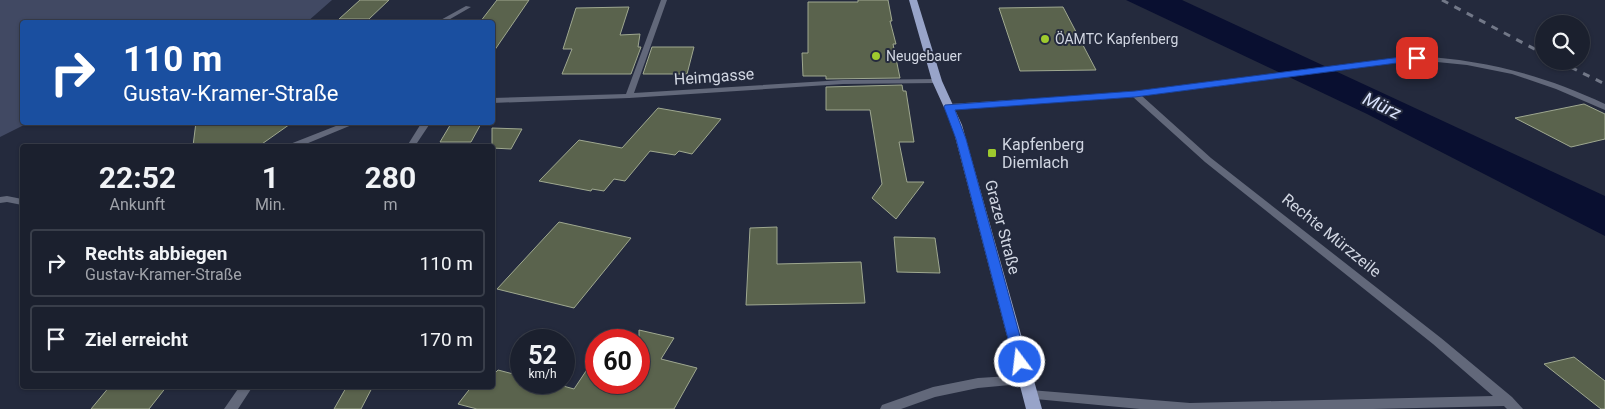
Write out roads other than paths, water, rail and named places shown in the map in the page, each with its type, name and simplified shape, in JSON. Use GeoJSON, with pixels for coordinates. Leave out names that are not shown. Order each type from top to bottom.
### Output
{"type":"FeatureCollection","features":[{"type":"Feature","properties":{"kind":"main road","name":"Grazer Straße"},"geometry":{"type":"LineString","coordinates":[[914,0],[937,81],[957,125],[1034,409]]}},
{"type":"Feature","properties":{"kind":"street"},"geometry":{"type":"LineString","coordinates":[[629,96],[664,0]]}},
{"type":"Feature","properties":{"kind":"street"},"geometry":{"type":"LineString","coordinates":[[445,20],[468,7]]}},
{"type":"Feature","properties":{"kind":"street"},"geometry":{"type":"LineString","coordinates":[[949,107],[1135,94],[1417,58],[1445,59],[1491,65],[1540,79],[1605,107]]}},
{"type":"Feature","properties":{"kind":"street","name":"Heimgasse"},"geometry":{"type":"LineString","coordinates":[[495,101],[629,96],[843,82],[937,81]]}},
{"type":"Feature","properties":{"kind":"street","name":"Rechte Mürzzeile"},"geometry":{"type":"LineString","coordinates":[[1135,94],[1208,160],[1437,341],[1512,405]]}},
{"type":"Feature","properties":{"kind":"street"},"geometry":{"type":"LineString","coordinates":[[298,144],[347,125]]}},
{"type":"Feature","properties":{"kind":"street"},"geometry":{"type":"LineString","coordinates":[[412,144],[425,125]]}},
{"type":"Feature","properties":{"kind":"street"},"geometry":{"type":"LineString","coordinates":[[0,200],[7,199],[20,202]]}},
{"type":"Feature","properties":{"kind":"street"},"geometry":{"type":"LineString","coordinates":[[887,409],[933,392],[978,383],[1025,380]]}},
{"type":"Feature","properties":{"kind":"street"},"geometry":{"type":"LineString","coordinates":[[231,409],[245,389]]}},
{"type":"Feature","properties":{"kind":"street","name":"Rechte Mürzzeile"},"geometry":{"type":"LineString","coordinates":[[1030,395],[1190,408],[1512,405]]}},
{"type":"Feature","properties":{"kind":"water","name":"Mürz"},"geometry":{"type":"Polygon","coordinates":[[[1126,0],[1182,0],[1605,196],[1605,236],[1367,114],[1126,0]]]}},
{"type":"Feature","properties":{"kind":"railway"},"geometry":{"type":"LineString","coordinates":[[1442,0],[1535,49]]}},
{"type":"Feature","properties":{"kind":"railway"},"geometry":{"type":"LineString","coordinates":[[1576,70],[1605,84]]}},
{"type":"Feature","properties":{"kind":"place","name":"ÖAMTC Kapfenberg"},"geometry":{"type":"Point","coordinates":[1045,39]}},
{"type":"Feature","properties":{"kind":"place","name":"Neugebauer"},"geometry":{"type":"Point","coordinates":[876,56]}},
{"type":"Feature","properties":{"kind":"place","name":"Kapfenberg Diemlach"},"geometry":{"type":"Point","coordinates":[992,153]}}]}
